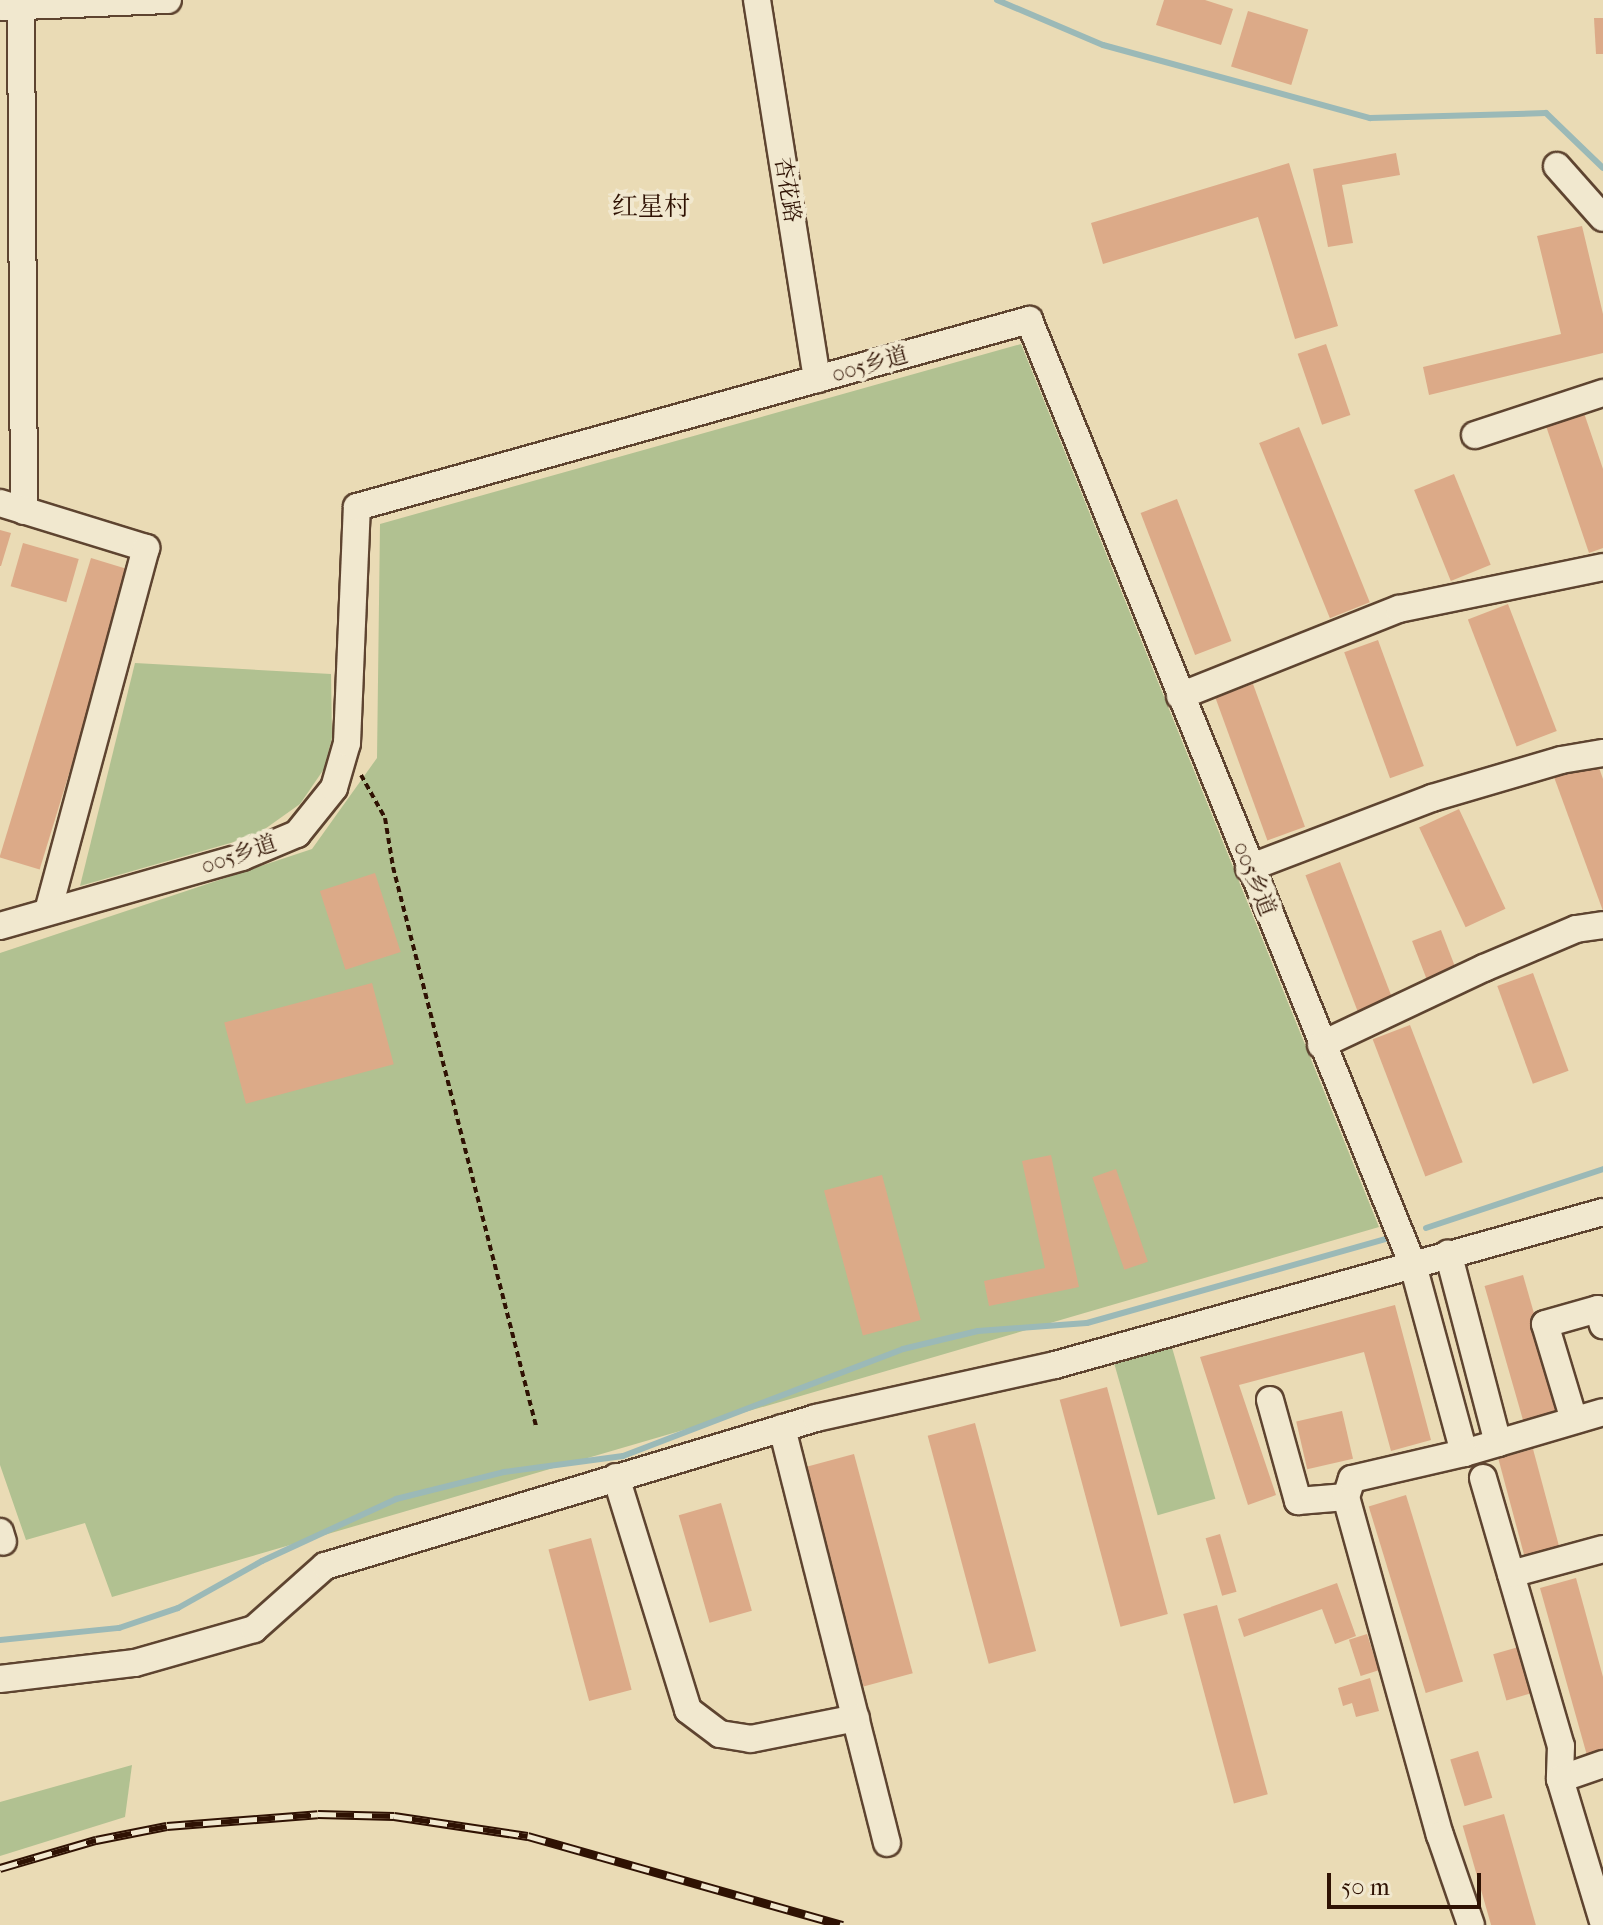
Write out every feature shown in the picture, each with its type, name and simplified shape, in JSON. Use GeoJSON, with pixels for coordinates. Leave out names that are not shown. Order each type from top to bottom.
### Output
{"type":"FeatureCollection","features":[{"type":"Feature","properties":{"kind":"street"},"geometry":{"type":"LineString","coordinates":[[48,911],[146,548],[12,507],[11,6],[168,0]]}},
{"type":"Feature","properties":{"kind":"street","name":"杏花路"},"geometry":{"type":"LineString","coordinates":[[757,0],[817,379]]}},
{"type":"Feature","properties":{"kind":"street"},"geometry":{"type":"LineString","coordinates":[[1557,166],[1603,218]]}},
{"type":"Feature","properties":{"kind":"street","name":"005乡道"},"geometry":{"type":"LineString","coordinates":[[0,926],[242,857],[297,834],[334,788],[347,743],[357,507],[1029,320],[1249,868],[1413,1265],[1464,1453]]}},
{"type":"Feature","properties":{"kind":"street"},"geometry":{"type":"LineString","coordinates":[[1475,435],[1603,393]]}},
{"type":"Feature","properties":{"kind":"street"},"geometry":{"type":"LineString","coordinates":[[1180,696],[1399,609],[1603,567]]}},
{"type":"Feature","properties":{"kind":"street"},"geometry":{"type":"LineString","coordinates":[[1249,868],[1432,798],[1561,760],[1603,753]]}},
{"type":"Feature","properties":{"kind":"street"},"geometry":{"type":"LineString","coordinates":[[1321,1045],[1484,968],[1576,929],[1603,925]]}},
{"type":"Feature","properties":{"kind":"street"},"geometry":{"type":"LineString","coordinates":[[0,1679],[135,1663],[254,1629],[325,1566],[782,1428],[1055,1365],[1603,1212]]}},
{"type":"Feature","properties":{"kind":"street"},"geometry":{"type":"LineString","coordinates":[[1448,1253],[1498,1443]]}},
{"type":"Feature","properties":{"kind":"street"},"geometry":{"type":"LineString","coordinates":[[1471,1925],[1440,1835],[1346,1497],[1352,1479],[1594,1419],[1545,1324],[1598,1309],[1603,1325]]}},
{"type":"Feature","properties":{"kind":"street"},"geometry":{"type":"LineString","coordinates":[[1270,1400],[1298,1501],[1346,1497]]}},
{"type":"Feature","properties":{"kind":"street"},"geometry":{"type":"LineString","coordinates":[[782,1428],[887,1843]]}},
{"type":"Feature","properties":{"kind":"street"},"geometry":{"type":"LineString","coordinates":[[616,1477],[688,1710],[720,1734],[751,1739],[856,1718]]}},
{"type":"Feature","properties":{"kind":"street"},"geometry":{"type":"LineString","coordinates":[[1483,1478],[1561,1746],[1560,1779],[1603,1921]]}},
{"type":"Feature","properties":{"kind":"street"},"geometry":{"type":"LineString","coordinates":[[1511,1574],[1603,1549]]}},
{"type":"Feature","properties":{"kind":"street"},"geometry":{"type":"LineString","coordinates":[[1560,1779],[1603,1764]]}},
{"type":"Feature","properties":{"kind":"path"},"geometry":{"type":"LineString","coordinates":[[341,764],[367,779],[385,818],[393,867],[536,1426]]}},
{"type":"Feature","properties":{"kind":"green space"},"geometry":{"type":"Polygon","coordinates":[[[1021,344],[1379,1227],[112,1597],[85,1523],[26,1540],[0,1465],[0,953],[312,849],[377,758],[380,524],[1021,344]]]}},
{"type":"Feature","properties":{"kind":"green space"},"geometry":{"type":"Polygon","coordinates":[[[135,663],[331,674],[332,738],[324,769],[300,804],[255,836],[80,886],[135,663]]]}},
{"type":"Feature","properties":{"kind":"green space"},"geometry":{"type":"Polygon","coordinates":[[[1171,1344],[1215,1499],[1158,1515],[1113,1361],[1171,1344]]]}},
{"type":"Feature","properties":{"kind":"green space"},"geometry":{"type":"Polygon","coordinates":[[[132,1765],[125,1817],[0,1856],[0,1802],[132,1765]]]}},
{"type":"Feature","properties":{"kind":"building"},"geometry":{"type":"Polygon","coordinates":[[[1164,0],[1205,0],[1233,9],[1221,45],[1156,25],[1164,0]]]}},
{"type":"Feature","properties":{"kind":"building"},"geometry":{"type":"Polygon","coordinates":[[[1248,11],[1308,29],[1291,85],[1231,66],[1248,11]]]}},
{"type":"Feature","properties":{"kind":"building"},"geometry":{"type":"Polygon","coordinates":[[[1594,18],[1603,18],[1603,54],[1596,54],[1594,18]]]}},
{"type":"Feature","properties":{"kind":"building"},"geometry":{"type":"Polygon","coordinates":[[[1396,153],[1400,175],[1342,185],[1353,243],[1328,247],[1313,169],[1396,153]]]}},
{"type":"Feature","properties":{"kind":"building"},"geometry":{"type":"Polygon","coordinates":[[[1289,163],[1338,326],[1295,339],[1258,217],[1103,264],[1091,223],[1289,163]]]}},
{"type":"Feature","properties":{"kind":"building"},"geometry":{"type":"Polygon","coordinates":[[[1582,226],[1603,314],[1603,353],[1429,395],[1423,367],[1561,334],[1537,236],[1582,226]]]}},
{"type":"Feature","properties":{"kind":"building"},"geometry":{"type":"Polygon","coordinates":[[[1326,344],[1350,415],[1322,425],[1298,354],[1326,344]]]}},
{"type":"Feature","properties":{"kind":"building"},"geometry":{"type":"Polygon","coordinates":[[[1584,413],[1603,469],[1603,548],[1589,553],[1546,426],[1584,413]]]}},
{"type":"Feature","properties":{"kind":"building"},"geometry":{"type":"Polygon","coordinates":[[[1299,427],[1370,602],[1330,618],[1259,443],[1299,427]]]}},
{"type":"Feature","properties":{"kind":"building"},"geometry":{"type":"Polygon","coordinates":[[[1454,474],[1491,565],[1451,581],[1414,490],[1454,474]]]}},
{"type":"Feature","properties":{"kind":"building"},"geometry":{"type":"Polygon","coordinates":[[[1177,499],[1231,641],[1195,655],[1141,513],[1177,499]]]}},
{"type":"Feature","properties":{"kind":"building"},"geometry":{"type":"Polygon","coordinates":[[[0,530],[11,533],[1,566],[0,566],[0,530]]]}},
{"type":"Feature","properties":{"kind":"building"},"geometry":{"type":"Polygon","coordinates":[[[23,543],[79,559],[66,602],[11,586],[23,543]]]}},
{"type":"Feature","properties":{"kind":"building"},"geometry":{"type":"Polygon","coordinates":[[[91,558],[131,570],[40,870],[0,856],[91,558]]]}},
{"type":"Feature","properties":{"kind":"building"},"geometry":{"type":"Polygon","coordinates":[[[1508,604],[1557,731],[1517,746],[1468,619],[1508,604]]]}},
{"type":"Feature","properties":{"kind":"building"},"geometry":{"type":"Polygon","coordinates":[[[1378,640],[1424,766],[1390,778],[1344,652],[1378,640]]]}},
{"type":"Feature","properties":{"kind":"building"},"geometry":{"type":"Polygon","coordinates":[[[1253,684],[1305,827],[1267,841],[1215,698],[1253,684]]]}},
{"type":"Feature","properties":{"kind":"building"},"geometry":{"type":"Polygon","coordinates":[[[1597,762],[1603,779],[1603,911],[1554,777],[1597,762]]]}},
{"type":"Feature","properties":{"kind":"building"},"geometry":{"type":"Polygon","coordinates":[[[1459,809],[1505,909],[1466,927],[1419,828],[1459,809]]]}},
{"type":"Feature","properties":{"kind":"building"},"geometry":{"type":"Polygon","coordinates":[[[1340,862],[1394,1003],[1360,1016],[1305,875],[1340,862]]]}},
{"type":"Feature","properties":{"kind":"building"},"geometry":{"type":"Polygon","coordinates":[[[375,873],[401,952],[345,970],[320,891],[375,873]]]}},
{"type":"Feature","properties":{"kind":"building"},"geometry":{"type":"Polygon","coordinates":[[[1441,930],[1458,974],[1429,985],[1412,941],[1441,930]]]}},
{"type":"Feature","properties":{"kind":"building"},"geometry":{"type":"Polygon","coordinates":[[[1533,973],[1569,1071],[1533,1084],[1497,986],[1533,973]]]}},
{"type":"Feature","properties":{"kind":"building"},"geometry":{"type":"Polygon","coordinates":[[[372,983],[394,1064],[246,1104],[224,1023],[372,983]]]}},
{"type":"Feature","properties":{"kind":"building"},"geometry":{"type":"Polygon","coordinates":[[[1410,1025],[1463,1162],[1425,1177],[1373,1039],[1410,1025]]]}},
{"type":"Feature","properties":{"kind":"building"},"geometry":{"type":"Polygon","coordinates":[[[1051,1155],[1079,1287],[989,1306],[984,1281],[1045,1268],[1022,1161],[1051,1155]]]}},
{"type":"Feature","properties":{"kind":"building"},"geometry":{"type":"Polygon","coordinates":[[[1116,1169],[1148,1262],[1124,1270],[1092,1177],[1116,1169]]]}},
{"type":"Feature","properties":{"kind":"building"},"geometry":{"type":"Polygon","coordinates":[[[882,1175],[921,1320],[863,1335],[824,1191],[882,1175]]]}},
{"type":"Feature","properties":{"kind":"building"},"geometry":{"type":"Polygon","coordinates":[[[1523,1275],[1562,1411],[1523,1422],[1485,1286],[1523,1275]]]}},
{"type":"Feature","properties":{"kind":"building"},"geometry":{"type":"Polygon","coordinates":[[[1395,1305],[1431,1440],[1391,1451],[1364,1352],[1239,1385],[1276,1495],[1248,1505],[1200,1357],[1395,1305]]]}},
{"type":"Feature","properties":{"kind":"building"},"geometry":{"type":"Polygon","coordinates":[[[1107,1387],[1168,1614],[1120,1627],[1060,1400],[1107,1387]]]}},
{"type":"Feature","properties":{"kind":"building"},"geometry":{"type":"Polygon","coordinates":[[[1342,1411],[1353,1459],[1307,1469],[1296,1422],[1342,1411]]]}},
{"type":"Feature","properties":{"kind":"building"},"geometry":{"type":"Polygon","coordinates":[[[975,1423],[1036,1651],[989,1664],[928,1436],[975,1423]]]}},
{"type":"Feature","properties":{"kind":"building"},"geometry":{"type":"Polygon","coordinates":[[[1533,1449],[1561,1554],[1526,1564],[1498,1458],[1533,1449]]]}},
{"type":"Feature","properties":{"kind":"building"},"geometry":{"type":"Polygon","coordinates":[[[854,1454],[913,1673],[863,1686],[805,1467],[854,1454]]]}},
{"type":"Feature","properties":{"kind":"building"},"geometry":{"type":"Polygon","coordinates":[[[1406,1495],[1463,1681],[1426,1693],[1369,1506],[1406,1495]]]}},
{"type":"Feature","properties":{"kind":"building"},"geometry":{"type":"Polygon","coordinates":[[[721,1503],[752,1611],[710,1623],[679,1515],[721,1503]]]}},
{"type":"Feature","properties":{"kind":"building"},"geometry":{"type":"Polygon","coordinates":[[[1220,1534],[1237,1592],[1222,1596],[1206,1538],[1220,1534]]]}},
{"type":"Feature","properties":{"kind":"building"},"geometry":{"type":"Polygon","coordinates":[[[591,1538],[632,1690],[589,1701],[548,1549],[591,1538]]]}},
{"type":"Feature","properties":{"kind":"building"},"geometry":{"type":"Polygon","coordinates":[[[1576,1578],[1603,1677],[1603,1755],[1588,1759],[1540,1588],[1576,1578]]]}},
{"type":"Feature","properties":{"kind":"building"},"geometry":{"type":"Polygon","coordinates":[[[1337,1583],[1356,1636],[1335,1644],[1322,1609],[1244,1637],[1238,1619],[1337,1583]]]}},
{"type":"Feature","properties":{"kind":"building"},"geometry":{"type":"Polygon","coordinates":[[[1217,1605],[1268,1794],[1234,1803],[1183,1614],[1217,1605]]]}},
{"type":"Feature","properties":{"kind":"building"},"geometry":{"type":"Polygon","coordinates":[[[1367,1634],[1379,1670],[1361,1676],[1349,1640],[1367,1634]]]}},
{"type":"Feature","properties":{"kind":"building"},"geometry":{"type":"Polygon","coordinates":[[[1522,1646],[1535,1692],[1506,1700],[1493,1654],[1522,1646]]]}},
{"type":"Feature","properties":{"kind":"building"},"geometry":{"type":"Polygon","coordinates":[[[1370,1678],[1379,1711],[1356,1717],[1352,1703],[1343,1706],[1338,1688],[1370,1678]]]}},
{"type":"Feature","properties":{"kind":"building"},"geometry":{"type":"Polygon","coordinates":[[[1478,1751],[1492,1798],[1465,1806],[1450,1759],[1478,1751]]]}},
{"type":"Feature","properties":{"kind":"building"},"geometry":{"type":"Polygon","coordinates":[[[1504,1814],[1536,1925],[1491,1925],[1463,1826],[1504,1814]]]}},
{"type":"Feature","properties":{"kind":"waterway"},"geometry":{"type":"LineString","coordinates":[[997,0],[1103,45],[1370,118],[1546,113],[1603,168]]}},
{"type":"Feature","properties":{"kind":"waterway"},"geometry":{"type":"LineString","coordinates":[[1426,1228],[1603,1169]]}},
{"type":"Feature","properties":{"kind":"waterway"},"geometry":{"type":"LineString","coordinates":[[0,1640],[119,1628],[178,1608],[262,1561],[396,1499],[504,1472],[623,1456],[903,1349],[978,1331],[1087,1323],[1393,1237]]}},
{"type":"Feature","properties":{"kind":"railway"},"geometry":{"type":"LineString","coordinates":[[0,1868],[96,1840],[167,1826],[318,1814],[394,1816],[528,1836],[843,1925]]}},
{"type":"Feature","properties":{"kind":"district","name":"红星村"},"geometry":{"type":"Point","coordinates":[651,207]}}]}
